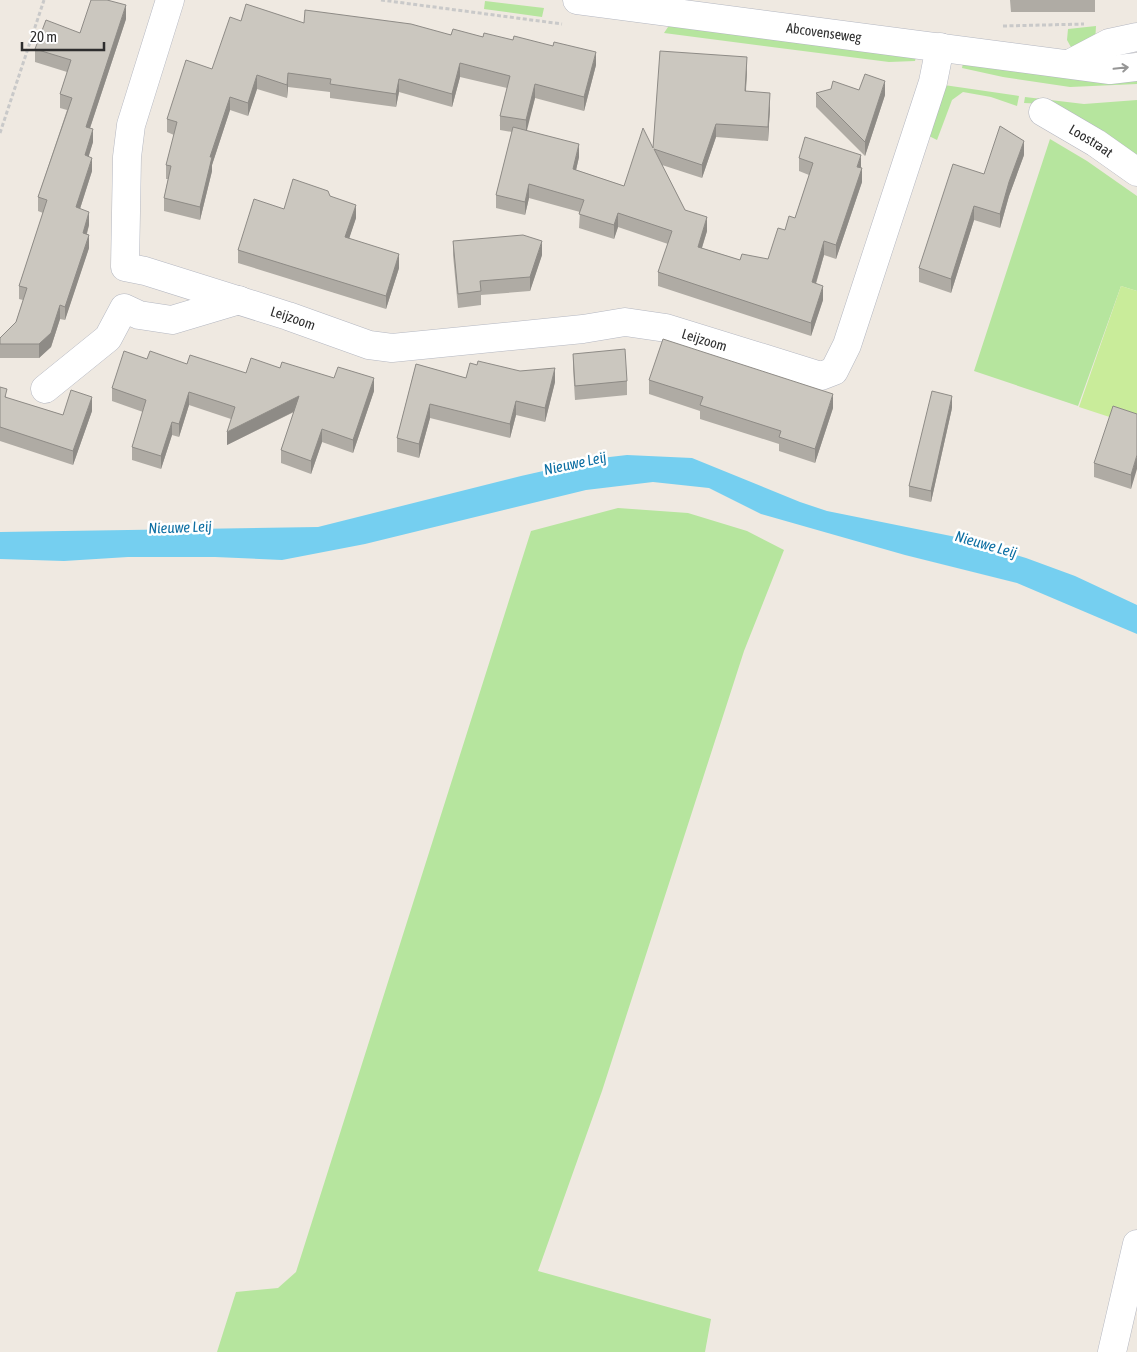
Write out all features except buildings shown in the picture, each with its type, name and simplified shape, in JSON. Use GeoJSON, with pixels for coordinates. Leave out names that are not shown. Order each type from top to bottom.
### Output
{"type":"FeatureCollection","features":[{"type":"Feature","properties":{"kind":"street"},"geometry":{"type":"LineString","coordinates":[[45,389],[108,338],[124,308],[127,158],[131,125],[170,0]]}},
{"type":"Feature","properties":{"kind":"street","name":"Abcovenseweg"},"geometry":{"type":"LineString","coordinates":[[577,0],[1071,63],[1110,70],[1137,67]]}},
{"type":"Feature","properties":{"kind":"street"},"geometry":{"type":"LineString","coordinates":[[1071,63],[1109,43],[1137,37]]}},
{"type":"Feature","properties":{"kind":"street","name":"Leijzoom"},"geometry":{"type":"LineString","coordinates":[[126,268],[145,271],[239,300],[377,346],[392,348],[531,335],[625,322],[666,328],[821,376],[834,371],[847,345],[933,82],[940,47]]}},
{"type":"Feature","properties":{"kind":"street","name":"Loostraat"},"geometry":{"type":"LineString","coordinates":[[1043,112],[1096,144],[1137,172]]}},
{"type":"Feature","properties":{"kind":"street"},"geometry":{"type":"LineString","coordinates":[[124,308],[139,314],[172,320],[239,300]]}},
{"type":"Feature","properties":{"kind":"street"},"geometry":{"type":"LineString","coordinates":[[1112,1352],[1137,1244]]}},
{"type":"Feature","properties":{"kind":"path"},"geometry":{"type":"LineString","coordinates":[[0,134],[44,0]]}},
{"type":"Feature","properties":{"kind":"path"},"geometry":{"type":"LineString","coordinates":[[996,26],[1087,23]]}},
{"type":"Feature","properties":{"kind":"green space"},"geometry":{"type":"Polygon","coordinates":[[[485,1],[544,8],[542,17],[484,9],[485,1]]]}},
{"type":"Feature","properties":{"kind":"green space"},"geometry":{"type":"Polygon","coordinates":[[[670,24],[916,57],[915,61],[889,62],[664,33],[670,24]]]}},
{"type":"Feature","properties":{"kind":"green space"},"geometry":{"type":"Polygon","coordinates":[[[1096,26],[1095,43],[1072,49],[1067,40],[1068,29],[1096,26]]]}},
{"type":"Feature","properties":{"kind":"green space"},"geometry":{"type":"Polygon","coordinates":[[[963,63],[1137,73],[1137,84],[1070,87],[1003,77],[962,68],[963,63]]]}},
{"type":"Feature","properties":{"kind":"green space"},"geometry":{"type":"Polygon","coordinates":[[[944,85],[1019,96],[1017,106],[991,97],[963,92],[952,100],[937,140],[927,135],[944,85]]]}},
{"type":"Feature","properties":{"kind":"green space"},"geometry":{"type":"Polygon","coordinates":[[[1025,97],[1084,104],[1137,100],[1137,163],[1046,104],[1024,103],[1025,97]]]}},
{"type":"Feature","properties":{"kind":"green space"},"geometry":{"type":"Polygon","coordinates":[[[1050,139],[1087,161],[1137,196],[1137,291],[1121,286],[1078,406],[974,371],[1050,139]]]}},
{"type":"Feature","properties":{"kind":"green space"},"geometry":{"type":"Polygon","coordinates":[[[1121,286],[1137,291],[1137,426],[1079,407],[1121,286]]]}},
{"type":"Feature","properties":{"kind":"green space"},"geometry":{"type":"Polygon","coordinates":[[[618,508],[688,513],[747,531],[784,550],[744,651],[602,1091],[538,1271],[711,1319],[705,1352],[217,1352],[236,1292],[278,1288],[296,1272],[531,531],[618,508]]]}},
{"type":"Feature","properties":{"kind":"water"},"geometry":{"type":"Polygon","coordinates":[[[627,455],[692,458],[827,511],[956,537],[1026,558],[1075,576],[1137,605],[1137,634],[1017,583],[905,555],[761,514],[709,488],[653,482],[586,490],[365,544],[282,560],[215,557],[128,557],[64,561],[0,559],[0,532],[318,527],[521,476],[601,458],[627,455]]]}},
{"type":"Feature","properties":{"kind":"water label","name":"Nieuwe Leij"},"geometry":{"type":"Point","coordinates":[575,463]}},
{"type":"Feature","properties":{"kind":"water label","name":"Nieuwe Leij"},"geometry":{"type":"Point","coordinates":[180,527]}},
{"type":"Feature","properties":{"kind":"water label","name":"Nieuwe Leij"},"geometry":{"type":"Point","coordinates":[986,544]}}]}
